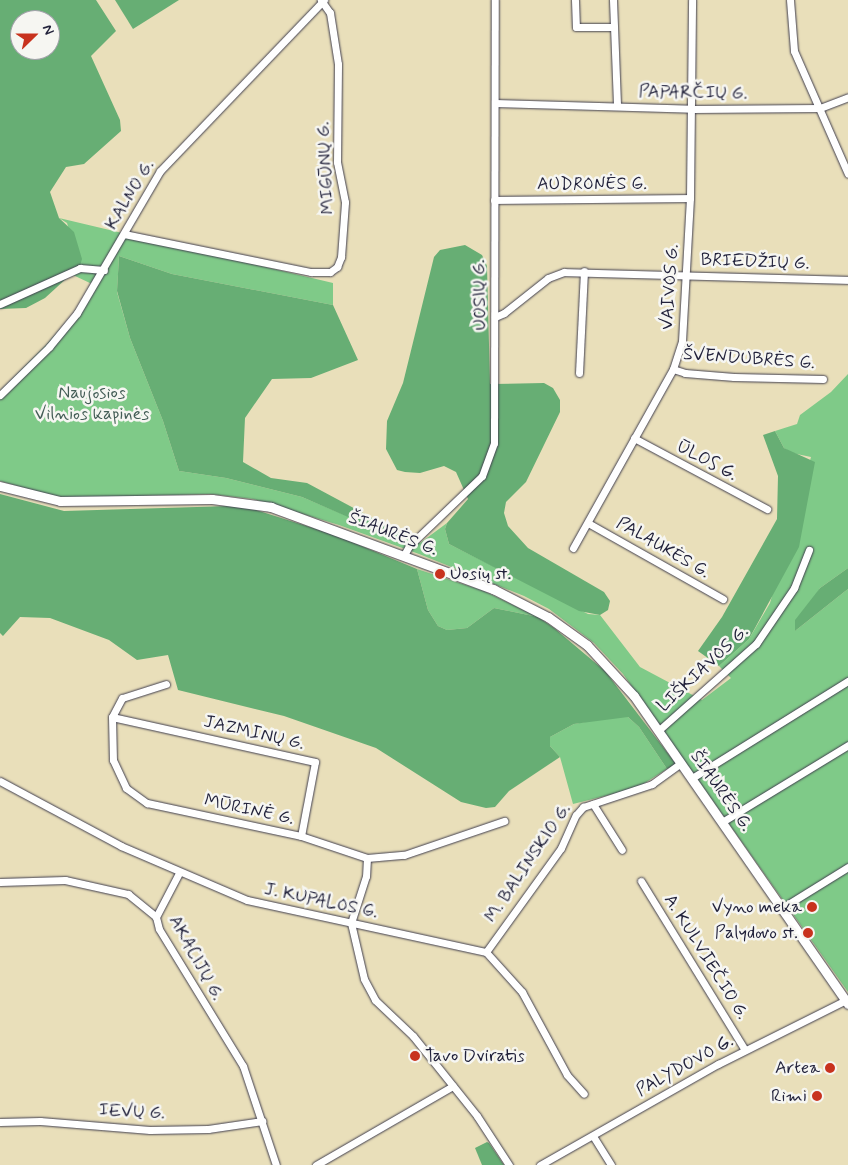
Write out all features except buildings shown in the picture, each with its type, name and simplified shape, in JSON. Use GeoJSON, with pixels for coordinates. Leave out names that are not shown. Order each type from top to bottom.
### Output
{"type":"FeatureCollection","features":[{"type":"Feature","properties":{"kind":"main road","name":"ŠIAURĖS G."},"geometry":{"type":"LineString","coordinates":[[0,486],[41,498],[66,502],[176,498],[245,502],[309,519],[506,595],[565,628],[610,668],[659,730],[847,1001]]}},
{"type":"Feature","properties":{"kind":"street","name":"MIGŪNŲ G."},"geometry":{"type":"LineString","coordinates":[[124,234],[311,272],[330,272],[337,268],[341,257],[345,202],[337,162],[338,64],[330,13],[322,0]]}},
{"type":"Feature","properties":{"kind":"street","name":"KALNO G."},"geometry":{"type":"LineString","coordinates":[[0,395],[65,330],[92,292],[146,192],[170,159],[322,0]]}},
{"type":"Feature","properties":{"kind":"street","name":"UOSIŲ G."},"geometry":{"type":"LineString","coordinates":[[404,555],[409,546],[472,487],[489,462],[496,424],[495,0]]}},
{"type":"Feature","properties":{"kind":"street"},"geometry":{"type":"LineString","coordinates":[[575,0],[576,27],[614,27]]}},
{"type":"Feature","properties":{"kind":"street"},"geometry":{"type":"LineString","coordinates":[[614,0],[617,106]]}},
{"type":"Feature","properties":{"kind":"street","name":"VAIVOS G."},"geometry":{"type":"LineString","coordinates":[[573,548],[673,369],[682,340],[690,198],[692,0]]}},
{"type":"Feature","properties":{"kind":"street"},"geometry":{"type":"LineString","coordinates":[[790,0],[794,51],[848,174]]}},
{"type":"Feature","properties":{"kind":"street"},"geometry":{"type":"LineString","coordinates":[[820,108],[848,97]]}},
{"type":"Feature","properties":{"kind":"street","name":"PAPARČIŲ G."},"geometry":{"type":"LineString","coordinates":[[495,103],[692,109],[820,108]]}},
{"type":"Feature","properties":{"kind":"street","name":"AUDRONĖS G."},"geometry":{"type":"LineString","coordinates":[[494,200],[690,198]]}},
{"type":"Feature","properties":{"kind":"street"},"geometry":{"type":"LineString","coordinates":[[0,304],[80,268],[104,270]]}},
{"type":"Feature","properties":{"kind":"street"},"geometry":{"type":"LineString","coordinates":[[579,374],[584,271]]}},
{"type":"Feature","properties":{"kind":"street","name":"BRIEDŽIŲ G."},"geometry":{"type":"LineString","coordinates":[[495,317],[548,278],[564,272],[584,271],[848,280]]}},
{"type":"Feature","properties":{"kind":"street","name":"ŠVENDUBRĖS G."},"geometry":{"type":"LineString","coordinates":[[673,369],[685,373],[734,377],[823,379]]}},
{"type":"Feature","properties":{"kind":"street","name":"ŪLOS G."},"geometry":{"type":"LineString","coordinates":[[634,438],[767,509]]}},
{"type":"Feature","properties":{"kind":"street","name":"PALAUKĖS G."},"geometry":{"type":"LineString","coordinates":[[588,523],[723,599]]}},
{"type":"Feature","properties":{"kind":"street","name":"LIŠKIAVOS G."},"geometry":{"type":"LineString","coordinates":[[659,730],[756,644],[794,588],[809,550]]}},
{"type":"Feature","properties":{"kind":"street"},"geometry":{"type":"LineString","coordinates":[[692,778],[848,680]]}},
{"type":"Feature","properties":{"kind":"street"},"geometry":{"type":"LineString","coordinates":[[112,717],[122,698],[166,684]]}},
{"type":"Feature","properties":{"kind":"street","name":"JAZMINŲ G."},"geometry":{"type":"LineString","coordinates":[[112,717],[315,762],[301,836]]}},
{"type":"Feature","properties":{"kind":"street","name":"MŪRINĖ G."},"geometry":{"type":"LineString","coordinates":[[112,717],[113,760],[126,788],[134,795],[154,805],[301,836],[367,858],[404,855],[504,821]]}},
{"type":"Feature","properties":{"kind":"street"},"geometry":{"type":"LineString","coordinates":[[722,822],[848,745]]}},
{"type":"Feature","properties":{"kind":"street","name":"M. BALINSKIO G."},"geometry":{"type":"LineString","coordinates":[[486,952],[561,848],[576,815],[593,804],[652,784],[681,763]]}},
{"type":"Feature","properties":{"kind":"street","name":"J. KUPALOS G."},"geometry":{"type":"LineString","coordinates":[[0,781],[179,873],[267,906],[486,952]]}},
{"type":"Feature","properties":{"kind":"street"},"geometry":{"type":"LineString","coordinates":[[593,804],[622,850]]}},
{"type":"Feature","properties":{"kind":"street"},"geometry":{"type":"LineString","coordinates":[[367,858],[366,876],[351,923],[356,955],[375,1000],[413,1036],[453,1086],[509,1165]]}},
{"type":"Feature","properties":{"kind":"street"},"geometry":{"type":"LineString","coordinates":[[782,908],[848,866]]}},
{"type":"Feature","properties":{"kind":"street"},"geometry":{"type":"LineString","coordinates":[[156,917],[179,873]]}},
{"type":"Feature","properties":{"kind":"street","name":"AKACIJŲ G."},"geometry":{"type":"LineString","coordinates":[[0,882],[65,880],[128,894],[156,917],[159,929],[243,1066],[276,1165]]}},
{"type":"Feature","properties":{"kind":"street","name":"A. KULVIEČIO G."},"geometry":{"type":"LineString","coordinates":[[641,881],[745,1050]]}},
{"type":"Feature","properties":{"kind":"street"},"geometry":{"type":"LineString","coordinates":[[486,952],[522,992],[567,1075],[584,1094]]}},
{"type":"Feature","properties":{"kind":"street","name":"PALYDOVO G."},"geometry":{"type":"LineString","coordinates":[[540,1165],[745,1050],[847,1001]]}},
{"type":"Feature","properties":{"kind":"street"},"geometry":{"type":"LineString","coordinates":[[316,1165],[453,1086]]}},
{"type":"Feature","properties":{"kind":"street","name":"IEVŲ G."},"geometry":{"type":"LineString","coordinates":[[0,1122],[40,1121],[150,1130],[208,1129],[262,1121]]}},
{"type":"Feature","properties":{"kind":"street"},"geometry":{"type":"LineString","coordinates":[[593,1136],[611,1165]]}},
{"type":"Feature","properties":{"kind":"green space"},"geometry":{"type":"Polygon","coordinates":[[[0,0],[96,0],[116,31],[91,56],[120,120],[121,131],[84,164],[66,167],[50,192],[59,218],[74,232],[82,259],[80,266],[45,298],[26,308],[0,309],[0,0]]]}},
{"type":"Feature","properties":{"kind":"green space"},"geometry":{"type":"Polygon","coordinates":[[[115,0],[179,0],[133,29],[115,0]]]}},
{"type":"Feature","properties":{"kind":"green space","name":"Naujosios Vilnios kapinės"},"geometry":{"type":"Polygon","coordinates":[[[59,218],[333,283],[333,305],[172,274],[119,256],[117,292],[130,338],[163,421],[179,471],[226,478],[302,497],[387,533],[391,528],[420,543],[447,523],[445,529],[449,544],[588,614],[600,615],[640,667],[702,700],[731,678],[719,666],[749,639],[770,603],[811,457],[792,453],[784,448],[775,431],[797,424],[800,415],[831,392],[848,374],[848,568],[820,588],[795,631],[848,589],[848,992],[623,674],[594,643],[549,609],[524,596],[419,554],[339,525],[253,499],[210,494],[75,498],[52,496],[0,481],[0,391],[47,344],[73,314],[92,284],[73,275],[80,266],[67,223],[59,218]]]}},
{"type":"Feature","properties":{"kind":"green space"},"geometry":{"type":"Polygon","coordinates":[[[465,245],[482,255],[487,266],[490,384],[544,383],[553,388],[560,400],[560,412],[526,482],[506,502],[504,513],[508,526],[528,548],[604,592],[610,601],[608,610],[600,615],[579,611],[449,544],[445,529],[447,523],[468,499],[456,472],[444,466],[420,473],[397,470],[386,449],[387,421],[403,383],[434,257],[440,250],[465,245]]]}},
{"type":"Feature","properties":{"kind":"green space"},"geometry":{"type":"Polygon","coordinates":[[[119,256],[172,274],[333,305],[358,360],[311,378],[272,379],[245,418],[243,462],[271,478],[307,483],[391,528],[387,534],[302,497],[226,478],[179,471],[163,421],[130,338],[117,291],[119,256]]]}},
{"type":"Feature","properties":{"kind":"green space"},"geometry":{"type":"Polygon","coordinates":[[[775,431],[784,448],[815,462],[799,547],[749,639],[719,666],[698,651],[722,617],[777,519],[778,476],[763,435],[775,431]]]}},
{"type":"Feature","properties":{"kind":"green space"},"geometry":{"type":"Polygon","coordinates":[[[0,494],[64,511],[230,506],[256,510],[335,535],[417,569],[428,610],[438,626],[447,630],[467,628],[494,608],[538,617],[605,671],[676,764],[667,769],[639,727],[628,717],[574,724],[550,737],[550,746],[560,757],[509,791],[495,807],[486,808],[461,802],[376,748],[284,716],[178,690],[168,655],[137,660],[109,640],[50,618],[20,617],[3,636],[0,633],[0,494]]]}},
{"type":"Feature","properties":{"kind":"green space"},"geometry":{"type":"Polygon","coordinates":[[[848,568],[848,589],[795,631],[795,620],[820,588],[848,568]]]}},
{"type":"Feature","properties":{"kind":"green space"},"geometry":{"type":"Polygon","coordinates":[[[417,569],[484,591],[538,617],[494,608],[467,628],[447,630],[438,626],[428,610],[417,569]]]}},
{"type":"Feature","properties":{"kind":"green space"},"geometry":{"type":"Polygon","coordinates":[[[618,716],[628,717],[639,727],[667,769],[637,788],[573,804],[560,757],[550,746],[550,737],[574,724],[618,716]]]}},
{"type":"Feature","properties":{"kind":"green space"},"geometry":{"type":"Polygon","coordinates":[[[487,1142],[504,1165],[482,1165],[475,1148],[487,1142]]]}},
{"type":"Feature","properties":{"kind":"place","name":"Uosių st."},"geometry":{"type":"Point","coordinates":[440,574]}},
{"type":"Feature","properties":{"kind":"place","name":"Vyno meka"},"geometry":{"type":"Point","coordinates":[812,907]}},
{"type":"Feature","properties":{"kind":"place","name":"Palydovo st."},"geometry":{"type":"Point","coordinates":[808,933]}},
{"type":"Feature","properties":{"kind":"place","name":"Tavo Dviratis"},"geometry":{"type":"Point","coordinates":[415,1056]}},
{"type":"Feature","properties":{"kind":"place","name":"Artea"},"geometry":{"type":"Point","coordinates":[830,1068]}},
{"type":"Feature","properties":{"kind":"place","name":"Rimi"},"geometry":{"type":"Point","coordinates":[817,1096]}}]}
